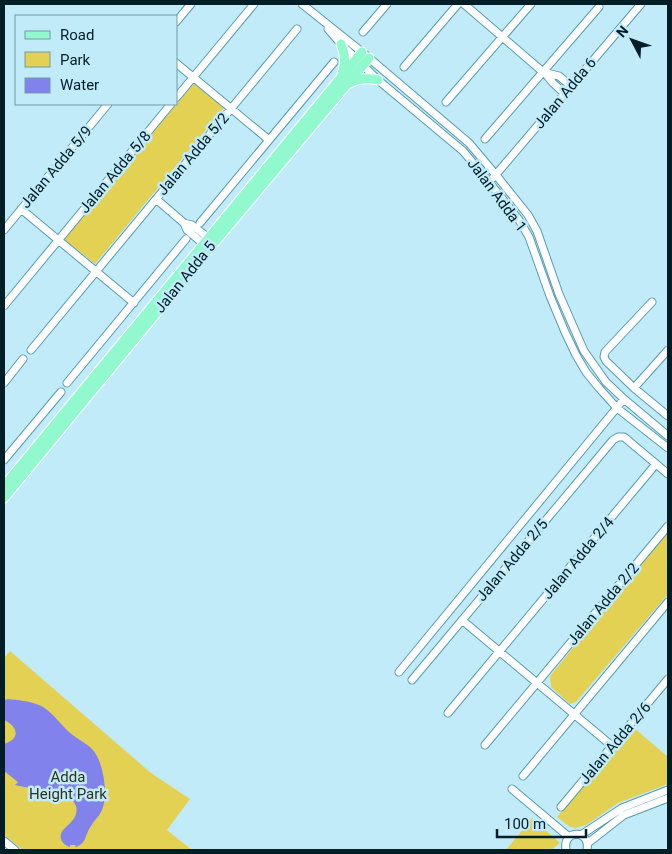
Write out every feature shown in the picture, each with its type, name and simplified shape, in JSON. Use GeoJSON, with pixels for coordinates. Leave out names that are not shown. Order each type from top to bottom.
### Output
{"type":"FeatureCollection","features":[{"type":"Feature","properties":{"kind":"main road"},"geometry":{"type":"LineString","coordinates":[[341,44],[345,55],[345,66],[341,76]]}},
{"type":"Feature","properties":{"kind":"main road","name":"Jalan Adda 5"},"geometry":{"type":"LineString","coordinates":[[4,498],[57,428],[341,76],[362,58]]}},
{"type":"Feature","properties":{"kind":"main road","name":"Jalan Adda 5"},"geometry":{"type":"LineString","coordinates":[[208,243],[347,85],[362,58]]}},
{"type":"Feature","properties":{"kind":"main road"},"geometry":{"type":"LineString","coordinates":[[347,85],[361,79],[378,80]]}},
{"type":"Feature","properties":{"kind":"main road","name":"Jalan Adda 5"},"geometry":{"type":"LineString","coordinates":[[4,486],[57,428]]}},
{"type":"Feature","properties":{"kind":"street"},"geometry":{"type":"LineString","coordinates":[[178,20],[191,4]]}},
{"type":"Feature","properties":{"kind":"street"},"geometry":{"type":"LineString","coordinates":[[178,96],[254,4]]}},
{"type":"Feature","properties":{"kind":"street","name":"Jalan Adda 1"},"geometry":{"type":"LineString","coordinates":[[302,4],[362,58],[469,143],[528,215],[537,231],[559,294],[584,351],[606,382],[624,400],[668,436]]}},
{"type":"Feature","properties":{"kind":"street"},"geometry":{"type":"LineString","coordinates":[[363,32],[387,4]]}},
{"type":"Feature","properties":{"kind":"street"},"geometry":{"type":"LineString","coordinates":[[404,67],[458,4]]}},
{"type":"Feature","properties":{"kind":"street"},"geometry":{"type":"LineString","coordinates":[[464,4],[544,72],[565,94]]}},
{"type":"Feature","properties":{"kind":"street"},"geometry":{"type":"LineString","coordinates":[[446,102],[530,4]]}},
{"type":"Feature","properties":{"kind":"street","name":"Jalan Adda 6"},"geometry":{"type":"LineString","coordinates":[[489,182],[641,4]]}},
{"type":"Feature","properties":{"kind":"street"},"geometry":{"type":"LineString","coordinates":[[485,140],[599,7]]}},
{"type":"Feature","properties":{"kind":"street","name":"Jalan Adda 1"},"geometry":{"type":"LineString","coordinates":[[318,18],[341,44],[362,58],[378,80],[463,151],[489,182],[519,220],[529,238],[550,296],[576,355],[586,372],[617,408],[668,448]]}},
{"type":"Feature","properties":{"kind":"street","name":"Jalan Adda 5/2"},"geometry":{"type":"LineString","coordinates":[[31,350],[297,29]]}},
{"type":"Feature","properties":{"kind":"street"},"geometry":{"type":"LineString","coordinates":[[200,224],[334,62]]}},
{"type":"Feature","properties":{"kind":"street"},"geometry":{"type":"LineString","coordinates":[[178,65],[269,140]]}},
{"type":"Feature","properties":{"kind":"street"},"geometry":{"type":"LineString","coordinates":[[544,72],[559,76],[571,86]]}},
{"type":"Feature","properties":{"kind":"street","name":"Jalan Adda 5/9"},"geometry":{"type":"LineString","coordinates":[[4,230],[107,105]]}},
{"type":"Feature","properties":{"kind":"street","name":"Jalan Adda 5/8"},"geometry":{"type":"LineString","coordinates":[[4,306],[171,105]]}},
{"type":"Feature","properties":{"kind":"street"},"geometry":{"type":"LineString","coordinates":[[156,200],[184,223],[188,230],[208,243]]}},
{"type":"Feature","properties":{"kind":"street"},"geometry":{"type":"LineString","coordinates":[[21,209],[134,303]]}},
{"type":"Feature","properties":{"kind":"street"},"geometry":{"type":"LineString","coordinates":[[67,383],[186,239]]}},
{"type":"Feature","properties":{"kind":"street"},"geometry":{"type":"LineString","coordinates":[[652,302],[605,352],[604,357],[634,388],[668,416]]}},
{"type":"Feature","properties":{"kind":"street"},"geometry":{"type":"LineString","coordinates":[[634,388],[668,350]]}},
{"type":"Feature","properties":{"kind":"street"},"geometry":{"type":"LineString","coordinates":[[4,383],[24,359]]}},
{"type":"Feature","properties":{"kind":"street"},"geometry":{"type":"LineString","coordinates":[[4,460],[61,392]]}},
{"type":"Feature","properties":{"kind":"street"},"geometry":{"type":"LineString","coordinates":[[399,672],[624,400]]}},
{"type":"Feature","properties":{"kind":"street","name":"Jalan Adda 2/5"},"geometry":{"type":"LineString","coordinates":[[412,680],[613,440],[618,437],[624,437],[656,464]]}},
{"type":"Feature","properties":{"kind":"street"},"geometry":{"type":"LineString","coordinates":[[656,464],[668,474]]}},
{"type":"Feature","properties":{"kind":"street","name":"Jalan Adda 2/4"},"geometry":{"type":"LineString","coordinates":[[448,712],[656,464]]}},
{"type":"Feature","properties":{"kind":"street","name":"Jalan Adda 2/2"},"geometry":{"type":"LineString","coordinates":[[485,744],[668,526]]}},
{"type":"Feature","properties":{"kind":"street"},"geometry":{"type":"LineString","coordinates":[[522,776],[668,602]]}},
{"type":"Feature","properties":{"kind":"street"},"geometry":{"type":"LineString","coordinates":[[462,620],[612,746]]}},
{"type":"Feature","properties":{"kind":"street","name":"Jalan Adda 2/6"},"geometry":{"type":"LineString","coordinates":[[561,807],[668,679]]}},
{"type":"Feature","properties":{"kind":"street"},"geometry":{"type":"LineString","coordinates":[[512,789],[569,838]]}},
{"type":"Feature","properties":{"kind":"street"},"geometry":{"type":"LineString","coordinates":[[581,835],[586,840],[588,846],[624,815],[668,790]]}},
{"type":"Feature","properties":{"kind":"street"},"geometry":{"type":"LineString","coordinates":[[564,849],[569,838],[581,835],[622,808],[668,798]]}},
{"type":"Feature","properties":{"kind":"street"},"geometry":{"type":"LineString","coordinates":[[4,841],[15,850]]}},
{"type":"Feature","properties":{"kind":"green space"},"geometry":{"type":"Polygon","coordinates":[[[194,83],[224,108],[95,264],[64,239],[176,105],[178,105],[178,102],[194,83]]]}},
{"type":"Feature","properties":{"kind":"green space"},"geometry":{"type":"Polygon","coordinates":[[[668,532],[668,594],[576,702],[570,704],[551,687],[550,676],[668,532]]]}},
{"type":"Feature","properties":{"kind":"green space","name":"Adda Height Park"},"geometry":{"type":"Polygon","coordinates":[[[10,651],[151,773],[190,799],[167,830],[192,850],[23,850],[4,835],[4,658],[10,651]]]}},
{"type":"Feature","properties":{"kind":"green space"},"geometry":{"type":"Polygon","coordinates":[[[633,727],[668,757],[668,784],[618,803],[586,825],[576,828],[570,827],[557,817],[633,727]]]}},
{"type":"Feature","properties":{"kind":"green space"},"geometry":{"type":"Polygon","coordinates":[[[532,818],[560,843],[551,850],[506,850],[532,818]]]}},
{"type":"Feature","properties":{"kind":"water"},"geometry":{"type":"Polygon","coordinates":[[[8,699],[43,707],[70,733],[87,744],[96,754],[104,776],[105,793],[103,807],[84,841],[76,847],[75,845],[67,846],[61,837],[62,832],[73,819],[77,810],[72,800],[58,792],[15,785],[18,782],[4,771],[4,744],[13,739],[16,732],[4,720],[4,700],[8,699]]]}}]}
